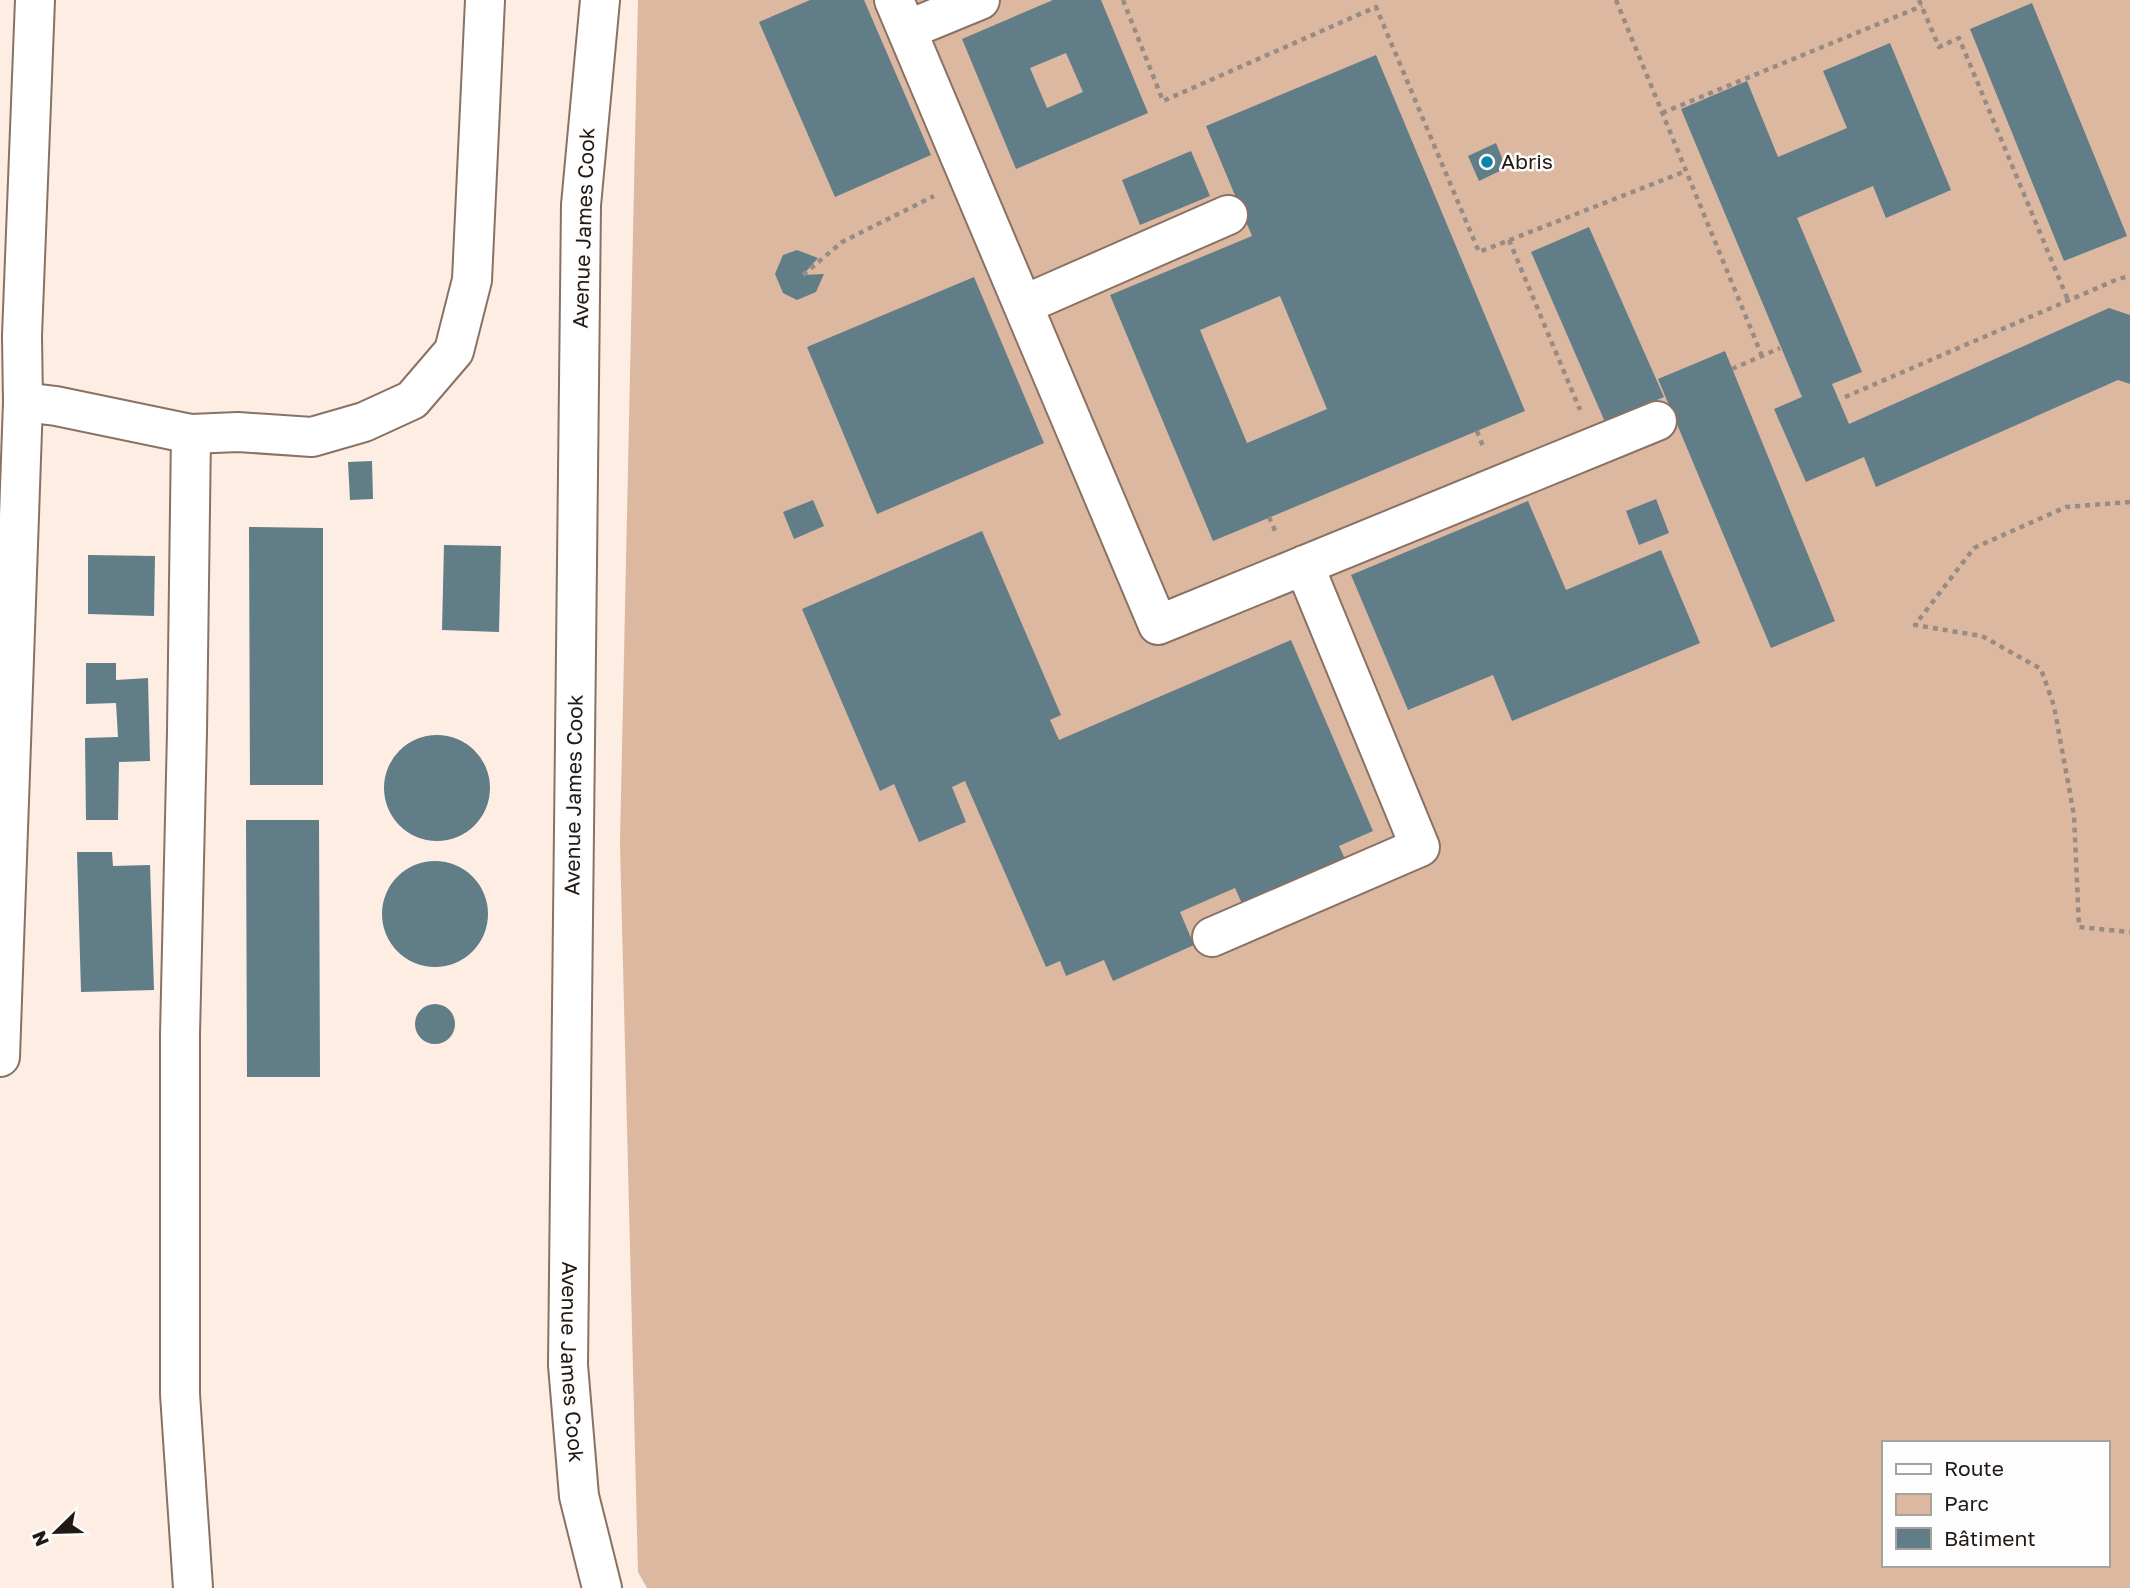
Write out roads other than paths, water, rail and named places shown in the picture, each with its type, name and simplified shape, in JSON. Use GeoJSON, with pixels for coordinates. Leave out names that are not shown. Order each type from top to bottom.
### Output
{"type":"FeatureCollection","features":[{"type":"Feature","properties":{"kind":"main road"},"geometry":{"type":"LineString","coordinates":[[0,1057],[35,0]]}},
{"type":"Feature","properties":{"kind":"main road"},"geometry":{"type":"LineString","coordinates":[[23,402],[56,406],[191,434],[238,432],[312,438],[364,422],[412,400],[454,351],[472,280],[485,0]]}},
{"type":"Feature","properties":{"kind":"main road","name":"Avenue James Cook"},"geometry":{"type":"LineString","coordinates":[[600,0],[581,205],[568,1365],[579,1496],[602,1588]]}},
{"type":"Feature","properties":{"kind":"main road"},"geometry":{"type":"LineString","coordinates":[[980,0],[900,15],[1158,625],[1657,421]]}},
{"type":"Feature","properties":{"kind":"main road"},"geometry":{"type":"LineString","coordinates":[[1023,305],[1228,215]]}},
{"type":"Feature","properties":{"kind":"main road"},"geometry":{"type":"LineString","coordinates":[[191,434],[180,1034],[180,1394],[193,1588]]}},
{"type":"Feature","properties":{"kind":"main road"},"geometry":{"type":"LineString","coordinates":[[1212,937],[1420,847],[1304,565]]}},
{"type":"Feature","properties":{"kind":"place","name":"Abris"},"geometry":{"type":"Point","coordinates":[1487,162]}}]}
